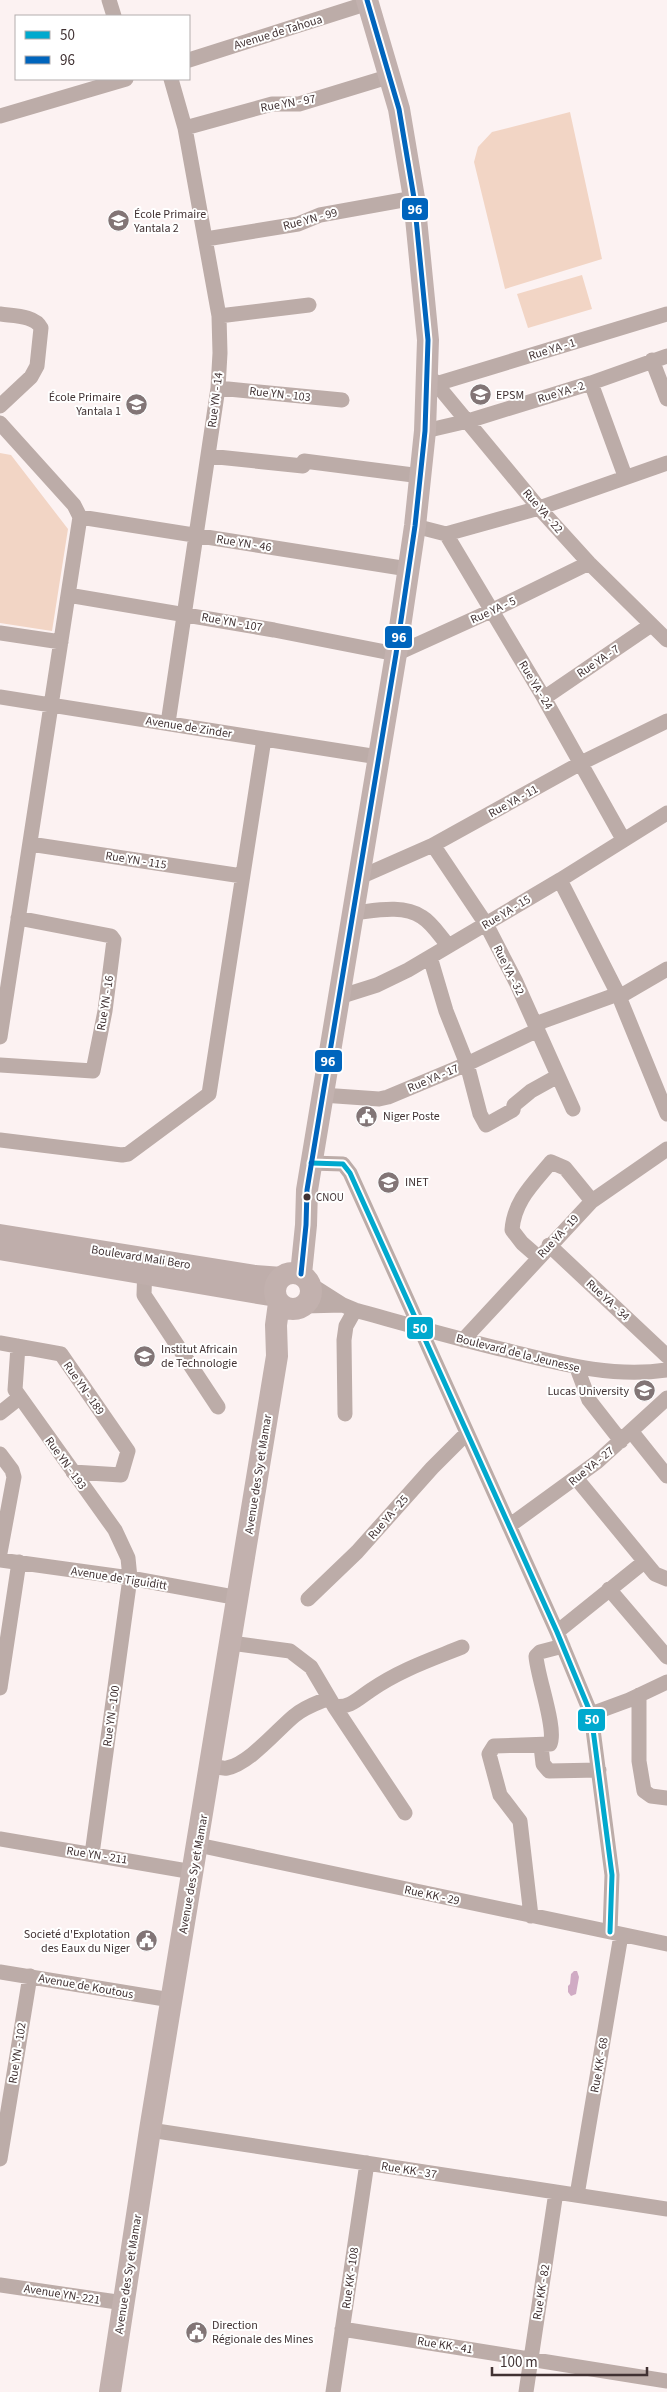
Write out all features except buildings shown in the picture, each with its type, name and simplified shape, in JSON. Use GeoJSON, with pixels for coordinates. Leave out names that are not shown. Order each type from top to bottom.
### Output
{"type":"FeatureCollection","features":[{"type":"Feature","properties":{"kind":"highway","name":"Avenue des Sy et Mamar"},"geometry":{"type":"LineString","coordinates":[[110,2392],[150,2130],[212,1765],[277,1356],[276,1325],[292,1291],[306,1225],[306,1190],[396,654],[415,526],[432,379],[414,198],[399,109],[368,2]]}},
{"type":"Feature","properties":{"kind":"main road","name":"Boulevard Mali Bero"},"geometry":{"type":"LineString","coordinates":[[0,1234],[145,1266]]}},
{"type":"Feature","properties":{"kind":"main road","name":"Boulevard Mali Bero"},"geometry":{"type":"LineString","coordinates":[[0,1250],[145,1266],[255,1275],[292,1291]]}},
{"type":"Feature","properties":{"kind":"street"},"geometry":{"type":"LineString","coordinates":[[109,0],[114,15]]}},
{"type":"Feature","properties":{"kind":"street","name":"Avenue de Tahoua"},"geometry":{"type":"LineString","coordinates":[[190,60],[368,2]]}},
{"type":"Feature","properties":{"kind":"street","name":"Rue YN - 97"},"geometry":{"type":"LineString","coordinates":[[185,128],[272,104],[299,104],[391,76]]}},
{"type":"Feature","properties":{"kind":"street"},"geometry":{"type":"LineString","coordinates":[[0,116],[123,80]]}},
{"type":"Feature","properties":{"kind":"street","name":"Rue YN - 14"},"geometry":{"type":"LineString","coordinates":[[168,723],[218,388],[220,353],[219,316],[206,239],[185,128],[171,80]]}},
{"type":"Feature","properties":{"kind":"street","name":"Rue YN - 99"},"geometry":{"type":"LineString","coordinates":[[206,239],[298,224],[320,215],[414,198]]}},
{"type":"Feature","properties":{"kind":"street"},"geometry":{"type":"LineString","coordinates":[[219,316],[309,305]]}},
{"type":"Feature","properties":{"kind":"street"},"geometry":{"type":"LineString","coordinates":[[0,314],[31,319],[39,324],[41,328],[37,366],[31,377],[0,406]]}},
{"type":"Feature","properties":{"kind":"street","name":"Rue YA - 1"},"geometry":{"type":"LineString","coordinates":[[432,379],[667,314]]}},
{"type":"Feature","properties":{"kind":"street"},"geometry":{"type":"LineString","coordinates":[[660,358],[667,399]]}},
{"type":"Feature","properties":{"kind":"street","name":"Rue YA - 2"},"geometry":{"type":"LineString","coordinates":[[425,431],[468,421],[591,383],[660,358]]}},
{"type":"Feature","properties":{"kind":"street","name":"Rue YA - 22"},"geometry":{"type":"LineString","coordinates":[[432,379],[539,508],[589,562],[667,640]]}},
{"type":"Feature","properties":{"kind":"street"},"geometry":{"type":"LineString","coordinates":[[591,383],[625,476]]}},
{"type":"Feature","properties":{"kind":"street","name":"Rue YN - 103"},"geometry":{"type":"LineString","coordinates":[[218,388],[342,400]]}},
{"type":"Feature","properties":{"kind":"street"},"geometry":{"type":"LineString","coordinates":[[0,423],[79,514],[0,1037]]}},
{"type":"Feature","properties":{"kind":"street"},"geometry":{"type":"LineString","coordinates":[[208,456],[421,476]]}},
{"type":"Feature","properties":{"kind":"street"},"geometry":{"type":"LineString","coordinates":[[415,526],[446,534],[539,508],[625,476],[667,463]]}},
{"type":"Feature","properties":{"kind":"street","name":"Rue YN - 46"},"geometry":{"type":"LineString","coordinates":[[79,514],[408,569]]}},
{"type":"Feature","properties":{"kind":"street","name":"Rue YA - 24"},"geometry":{"type":"LineString","coordinates":[[446,534],[544,698],[622,839]]}},
{"type":"Feature","properties":{"kind":"street","name":"Rue YA - 5"},"geometry":{"type":"LineString","coordinates":[[396,654],[492,611],[589,562]]}},
{"type":"Feature","properties":{"kind":"street","name":"Rue YN - 107"},"geometry":{"type":"LineString","coordinates":[[68,595],[184,614],[396,654]]}},
{"type":"Feature","properties":{"kind":"street","name":"Rue YA - 7"},"geometry":{"type":"LineString","coordinates":[[544,698],[651,625]]}},
{"type":"Feature","properties":{"kind":"street"},"geometry":{"type":"LineString","coordinates":[[0,633],[61,642]]}},
{"type":"Feature","properties":{"kind":"street","name":"Avenue de Zinder"},"geometry":{"type":"LineString","coordinates":[[0,697],[378,756]]}},
{"type":"Feature","properties":{"kind":"street","name":"Rue YA - 11"},"geometry":{"type":"LineString","coordinates":[[358,878],[433,845],[581,763],[667,721]]}},
{"type":"Feature","properties":{"kind":"street"},"geometry":{"type":"LineString","coordinates":[[0,1140],[122,1155],[128,1154],[206,1097],[211,1089],[264,739]]}},
{"type":"Feature","properties":{"kind":"street","name":"Rue YA - 15"},"geometry":{"type":"LineString","coordinates":[[339,997],[391,980],[560,880],[622,839],[667,813]]}},
{"type":"Feature","properties":{"kind":"street","name":"Rue YN - 115"},"geometry":{"type":"LineString","coordinates":[[30,844],[242,876]]}},
{"type":"Feature","properties":{"kind":"street","name":"Rue YA - 32"},"geometry":{"type":"LineString","coordinates":[[433,845],[486,924],[537,1027],[573,1108]]}},
{"type":"Feature","properties":{"kind":"street"},"geometry":{"type":"LineString","coordinates":[[560,880],[618,995],[667,1114]]}},
{"type":"Feature","properties":{"kind":"street"},"geometry":{"type":"LineString","coordinates":[[353,913],[396,910],[414,913],[427,921],[448,945]]}},
{"type":"Feature","properties":{"kind":"street","name":"Rue YN - 16"},"geometry":{"type":"LineString","coordinates":[[0,1064],[93,1071],[105,1011],[114,940],[110,936],[18,918]]}},
{"type":"Feature","properties":{"kind":"street"},"geometry":{"type":"LineString","coordinates":[[430,957],[446,1011],[467,1064],[480,1114],[486,1126],[513,1110],[514,1105],[531,1092],[558,1076]]}},
{"type":"Feature","properties":{"kind":"street","name":"Rue YA - 17"},"geometry":{"type":"LineString","coordinates":[[322,1095],[383,1098],[467,1064],[537,1027],[618,995],[667,969]]}},
{"type":"Feature","properties":{"kind":"street","name":"Rue YA - 19"},"geometry":{"type":"LineString","coordinates":[[463,1340],[538,1257],[592,1202],[667,1149]]}},
{"type":"Feature","properties":{"kind":"street"},"geometry":{"type":"LineString","coordinates":[[538,1257],[522,1243],[512,1230],[513,1214],[530,1187],[551,1162],[565,1168],[592,1202]]}},
{"type":"Feature","properties":{"kind":"street","name":"Rue KK - 68"},"geometry":{"type":"LineString","coordinates":[[311,1163],[338,1163],[347,1168],[557,1632],[591,1714],[600,1770],[612,1876],[615,1933],[577,2195]]}},
{"type":"Feature","properties":{"kind":"street","name":"Rue YA - 34"},"geometry":{"type":"LineString","coordinates":[[549,1246],[667,1356]]}},
{"type":"Feature","properties":{"kind":"street"},"geometry":{"type":"LineString","coordinates":[[145,1266],[144,1295],[218,1408]]}},
{"type":"Feature","properties":{"kind":"street"},"geometry":{"type":"LineString","coordinates":[[292,1291],[349,1307]]}},
{"type":"Feature","properties":{"kind":"street"},"geometry":{"type":"LineString","coordinates":[[292,1291],[349,1307]]}},
{"type":"Feature","properties":{"kind":"street"},"geometry":{"type":"LineString","coordinates":[[346,1414],[344,1340],[349,1307]]}},
{"type":"Feature","properties":{"kind":"street","name":"Boulevard de la Jeunesse"},"geometry":{"type":"LineString","coordinates":[[349,1307],[463,1340],[577,1368],[623,1373],[667,1370]]}},
{"type":"Feature","properties":{"kind":"street","name":"Rue YN - 189"},"geometry":{"type":"LineString","coordinates":[[0,1343],[59,1353],[128,1450],[120,1475],[73,1472]]}},
{"type":"Feature","properties":{"kind":"street","name":"Rue YN - 193"},"geometry":{"type":"LineString","coordinates":[[18,1346],[14,1388],[19,1398],[108,1519],[128,1558],[130,1578]]}},
{"type":"Feature","properties":{"kind":"street"},"geometry":{"type":"LineString","coordinates":[[577,1368],[589,1400],[667,1476]]}},
{"type":"Feature","properties":{"kind":"street"},"geometry":{"type":"LineString","coordinates":[[0,1413],[19,1398]]}},
{"type":"Feature","properties":{"kind":"street","name":"Rue YA - 27"},"geometry":{"type":"LineString","coordinates":[[509,1526],[576,1478],[666,1401]]}},
{"type":"Feature","properties":{"kind":"street","name":"Rue YA - 25"},"geometry":{"type":"LineString","coordinates":[[308,1599],[357,1552],[432,1468],[466,1434]]}},
{"type":"Feature","properties":{"kind":"street"},"geometry":{"type":"LineString","coordinates":[[0,1454],[12,1470],[14,1477],[0,1552]]}},
{"type":"Feature","properties":{"kind":"street"},"geometry":{"type":"LineString","coordinates":[[576,1478],[644,1562],[655,1574],[667,1580]]}},
{"type":"Feature","properties":{"kind":"street","name":"Avenue de Tiguiditt"},"geometry":{"type":"LineString","coordinates":[[0,1560],[130,1578],[238,1598]]}},
{"type":"Feature","properties":{"kind":"street"},"geometry":{"type":"LineString","coordinates":[[0,1688],[19,1562]]}},
{"type":"Feature","properties":{"kind":"street"},"geometry":{"type":"LineString","coordinates":[[557,1632],[644,1562]]}},
{"type":"Feature","properties":{"kind":"street","name":"Rue YN - 100"},"geometry":{"type":"LineString","coordinates":[[92,1854],[130,1578]]}},
{"type":"Feature","properties":{"kind":"street"},"geometry":{"type":"LineString","coordinates":[[609,1589],[667,1657]]}},
{"type":"Feature","properties":{"kind":"street"},"geometry":{"type":"LineString","coordinates":[[231,1643],[290,1651],[311,1667],[331,1702],[405,1813]]}},
{"type":"Feature","properties":{"kind":"street"},"geometry":{"type":"LineString","coordinates":[[531,1916],[520,1821],[500,1795],[489,1754],[494,1746],[542,1746],[550,1744],[552,1740],[536,1656],[540,1652],[563,1646]]}},
{"type":"Feature","properties":{"kind":"street"},"geometry":{"type":"LineString","coordinates":[[212,1765],[227,1768],[236,1765],[268,1740],[294,1715],[304,1709],[331,1702],[342,1707],[352,1704],[402,1670],[462,1648]]}},
{"type":"Feature","properties":{"kind":"street"},"geometry":{"type":"LineString","coordinates":[[591,1714],[667,1682]]}},
{"type":"Feature","properties":{"kind":"street"},"geometry":{"type":"LineString","coordinates":[[639,1695],[639,1761],[644,1790],[651,1796],[667,1798]]}},
{"type":"Feature","properties":{"kind":"street"},"geometry":{"type":"LineString","coordinates":[[542,1746],[543,1764],[549,1771],[600,1770]]}},
{"type":"Feature","properties":{"kind":"street","name":"Rue YN - 211"},"geometry":{"type":"LineString","coordinates":[[0,1840],[193,1872]]}},
{"type":"Feature","properties":{"kind":"street","name":"Rue KK - 29"},"geometry":{"type":"LineString","coordinates":[[198,1846],[667,1944]]}},
{"type":"Feature","properties":{"kind":"street","name":"Avenue de Koutous"},"geometry":{"type":"LineString","coordinates":[[0,1972],[171,2000]]}},
{"type":"Feature","properties":{"kind":"street","name":"Rue YN - 102"},"geometry":{"type":"LineString","coordinates":[[0,2159],[30,1976]]}},
{"type":"Feature","properties":{"kind":"street","name":"Rue KK - 37"},"geometry":{"type":"LineString","coordinates":[[150,2130],[667,2209]]}},
{"type":"Feature","properties":{"kind":"street","name":"Rue KK - 108"},"geometry":{"type":"LineString","coordinates":[[333,2392],[367,2163]]}},
{"type":"Feature","properties":{"kind":"street","name":"Rue KK - 82"},"geometry":{"type":"LineString","coordinates":[[526,2392],[556,2192]]}},
{"type":"Feature","properties":{"kind":"street","name":"Avenue YN- 221"},"geometry":{"type":"LineString","coordinates":[[0,2285],[124,2303]]}},
{"type":"Feature","properties":{"kind":"street","name":"Rue KK - 41"},"geometry":{"type":"LineString","coordinates":[[342,2329],[667,2381]]}},
{"type":"Feature","properties":{"kind":"shaded area"},"geometry":{"type":"Polygon","coordinates":[[[570,112],[602,259],[505,289],[474,162],[478,147],[492,132],[570,112]]]}},
{"type":"Feature","properties":{"kind":"shaded area"},"geometry":{"type":"Polygon","coordinates":[[[582,275],[592,309],[528,328],[517,294],[582,275]]]}},
{"type":"Feature","properties":{"kind":"shaded area"},"geometry":{"type":"Polygon","coordinates":[[[0,453],[11,455],[68,529],[52,631],[0,623],[0,453]]]}},
{"type":"Feature","properties":{"kind":"shaded area"},"geometry":{"type":"Polygon","coordinates":[[[577,1971],[579,1977],[576,1994],[571,1996],[568,1992],[568,1986],[571,1974],[577,1971]]]}},
{"type":"Feature","properties":{"kind":"transit line","name":"96"},"geometry":{"type":"LineString","coordinates":[[301,1274],[307,1190],[396,654],[415,526],[425,431],[428,340],[414,198],[399,109],[367,0]]}},
{"type":"Feature","properties":{"kind":"transit line","name":"50"},"geometry":{"type":"LineString","coordinates":[[311,1163],[343,1164],[350,1173],[557,1632],[591,1714],[612,1875],[610,1932]]}},
{"type":"Feature","properties":{"kind":"place","name":"École Primaire Yantala 2"},"geometry":{"type":"Point","coordinates":[118,221]}},
{"type":"Feature","properties":{"kind":"place","name":"EPSM"},"geometry":{"type":"Point","coordinates":[480,395]}},
{"type":"Feature","properties":{"kind":"place","name":"École Primaire Yantala 1"},"geometry":{"type":"Point","coordinates":[137,404]}},
{"type":"Feature","properties":{"kind":"place","name":"Niger Poste"},"geometry":{"type":"Point","coordinates":[367,1116]}},
{"type":"Feature","properties":{"kind":"place","name":"INET"},"geometry":{"type":"Point","coordinates":[389,1182]}},
{"type":"Feature","properties":{"kind":"place","name":"CNOU"},"geometry":{"type":"Point","coordinates":[307,1197]}},
{"type":"Feature","properties":{"kind":"place","name":"Institut Africain de Technologie"},"geometry":{"type":"Point","coordinates":[145,1356]}},
{"type":"Feature","properties":{"kind":"place","name":"Lucas University"},"geometry":{"type":"Point","coordinates":[645,1391]}},
{"type":"Feature","properties":{"kind":"place","name":"Societé d'Explotation des Eaux du Niger"},"geometry":{"type":"Point","coordinates":[146,1941]}},
{"type":"Feature","properties":{"kind":"place","name":"Direction Régionale des Mines"},"geometry":{"type":"Point","coordinates":[196,2332]}}]}
